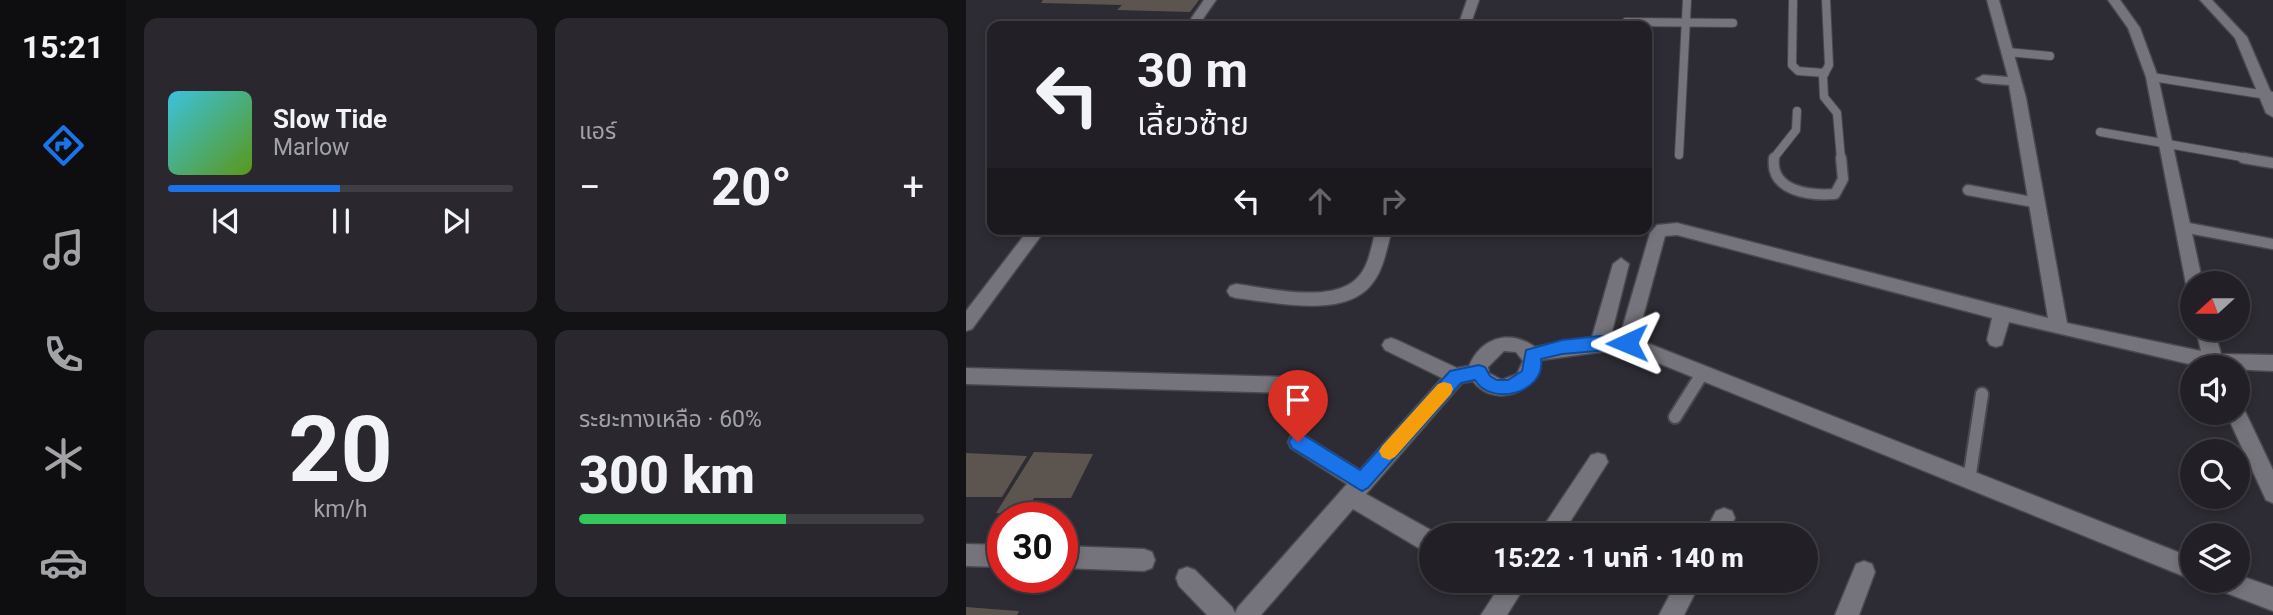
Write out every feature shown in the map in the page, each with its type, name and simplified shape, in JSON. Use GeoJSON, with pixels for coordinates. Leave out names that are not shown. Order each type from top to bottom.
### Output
{"type":"FeatureCollection","features":[{"type":"Feature","properties":{"kind":"street"},"geometry":{"type":"LineString","coordinates":[[1195,21],[1210,0]]}},
{"type":"Feature","properties":{"kind":"street"},"geometry":{"type":"LineString","coordinates":[[1466,21],[1473,0]]}},
{"type":"Feature","properties":{"kind":"street"},"geometry":{"type":"LineString","coordinates":[[1993,0],[2015,82],[2059,328]]}},
{"type":"Feature","properties":{"kind":"street"},"geometry":{"type":"LineString","coordinates":[[2114,0],[2134,28],[2152,77],[2192,271]]}},
{"type":"Feature","properties":{"kind":"street"},"geometry":{"type":"LineString","coordinates":[[2206,0],[2241,37],[2270,96],[2273,113]]}},
{"type":"Feature","properties":{"kind":"street"},"geometry":{"type":"LineString","coordinates":[[1983,79],[2015,82]]}},
{"type":"Feature","properties":{"kind":"street"},"geometry":{"type":"LineString","coordinates":[[1627,343],[1658,233],[1663,229],[1677,229],[2002,314],[2180,356]]}},
{"type":"Feature","properties":{"kind":"street"},"geometry":{"type":"LineString","coordinates":[[966,324],[1033,235]]}},
{"type":"Feature","properties":{"kind":"street"},"geometry":{"type":"LineString","coordinates":[[1236,291],[1334,299],[1354,293],[1367,279],[1382,235]]}},
{"type":"Feature","properties":{"kind":"street"},"geometry":{"type":"LineString","coordinates":[[1600,342],[1621,264]]}},
{"type":"Feature","properties":{"kind":"street"},"geometry":{"type":"LineString","coordinates":[[1996,340],[2002,314]]}},
{"type":"Feature","properties":{"kind":"street"},"geometry":{"type":"LineString","coordinates":[[1532,355],[1562,347],[1600,342],[1627,343],[2180,564]]}},
{"type":"Feature","properties":{"kind":"street"},"geometry":{"type":"LineString","coordinates":[[1516,343],[1525,347],[1532,355],[1533,365],[1529,375],[1508,388],[1495,387],[1484,381],[1479,372],[1479,362],[1484,353],[1493,346],[1516,343]]}},
{"type":"Feature","properties":{"kind":"street"},"geometry":{"type":"LineString","coordinates":[[1391,345],[1456,376],[1479,372]]}},
{"type":"Feature","properties":{"kind":"street"},"geometry":{"type":"LineString","coordinates":[[2250,363],[2273,363]]}},
{"type":"Feature","properties":{"kind":"street"},"geometry":{"type":"LineString","coordinates":[[966,376],[1292,385]]}},
{"type":"Feature","properties":{"kind":"street"},"geometry":{"type":"LineString","coordinates":[[1187,578],[1241,615],[1456,376]]}},
{"type":"Feature","properties":{"kind":"street"},"geometry":{"type":"LineString","coordinates":[[2242,425],[2273,493]]}},
{"type":"Feature","properties":{"kind":"street"},"geometry":{"type":"LineString","coordinates":[[1298,442],[1355,489],[1419,534]]}},
{"type":"Feature","properties":{"kind":"street"},"geometry":{"type":"LineString","coordinates":[[1557,523],[1598,462]]}},
{"type":"Feature","properties":{"kind":"street"},"geometry":{"type":"LineString","coordinates":[[966,555],[987,556]]}},
{"type":"Feature","properties":{"kind":"street"},"geometry":{"type":"LineString","coordinates":[[1078,558],[1144,560]]}},
{"type":"Feature","properties":{"kind":"street"},"geometry":{"type":"LineString","coordinates":[[1847,615],[1864,572]]}},
{"type":"Feature","properties":{"kind":"street"},"geometry":{"type":"LineString","coordinates":[[2250,591],[2273,599]]}},
{"type":"Feature","properties":{"kind":"street"},"geometry":{"type":"LineString","coordinates":[[1493,615],[1509,593]]}},
{"type":"Feature","properties":{"kind":"street"},"geometry":{"type":"LineString","coordinates":[[1671,615],[1683,593]]}},
{"type":"Feature","properties":{"kind":"lane"},"geometry":{"type":"LineString","coordinates":[[1679,155],[1687,0]]}},
{"type":"Feature","properties":{"kind":"lane"},"geometry":{"type":"LineString","coordinates":[[1793,0],[1792,65],[1798,71],[1825,73]]}},
{"type":"Feature","properties":{"kind":"lane"},"geometry":{"type":"LineString","coordinates":[[1797,111],[1796,130],[1773,159],[1774,174],[1784,185],[1804,192],[1835,194],[1843,179],[1837,113],[1825,97],[1825,73],[1829,65],[1826,0]]}},
{"type":"Feature","properties":{"kind":"lane"},"geometry":{"type":"LineString","coordinates":[[1652,22],[1733,23]]}},
{"type":"Feature","properties":{"kind":"lane"},"geometry":{"type":"LineString","coordinates":[[2008,52],[2050,56]]}},
{"type":"Feature","properties":{"kind":"lane"},"geometry":{"type":"LineString","coordinates":[[2152,77],[2270,96]]}},
{"type":"Feature","properties":{"kind":"lane"},"geometry":{"type":"LineString","coordinates":[[2100,132],[2273,163]]}},
{"type":"Feature","properties":{"kind":"lane"},"geometry":{"type":"LineString","coordinates":[[1968,190],[2038,203]]}},
{"type":"Feature","properties":{"kind":"lane"},"geometry":{"type":"LineString","coordinates":[[2183,227],[2273,244]]}},
{"type":"Feature","properties":{"kind":"lane"},"geometry":{"type":"LineString","coordinates":[[1675,417],[1702,374]]}},
{"type":"Feature","properties":{"kind":"lane"},"geometry":{"type":"LineString","coordinates":[[1969,480],[1982,394]]}},
{"type":"Feature","properties":{"kind":"building"},"geometry":{"type":"Polygon","coordinates":[[[1043,0],[1199,0],[1190,12],[1117,10],[1122,5],[1041,3],[1043,0]]]}},
{"type":"Feature","properties":{"kind":"building"},"geometry":{"type":"Polygon","coordinates":[[[1034,452],[1093,454],[1071,498],[1034,498],[1032,502],[1003,502],[1034,452]]]}},
{"type":"Feature","properties":{"kind":"building"},"geometry":{"type":"Polygon","coordinates":[[[966,453],[1027,456],[1002,497],[966,497],[966,453]]]}},
{"type":"Feature","properties":{"kind":"building"},"geometry":{"type":"Polygon","coordinates":[[[966,607],[1019,611],[1017,615],[966,615],[966,607]]]}},
{"type":"Feature","properties":{"kind":"slow traffic"},"geometry":{"type":"LineString","coordinates":[[1389,451],[1444,389]]}},
{"type":"Feature","properties":{"kind":"route"},"geometry":{"type":"LineString","coordinates":[[1298,442],[1362,482],[1456,376],[1479,372],[1484,381],[1495,387],[1508,388],[1529,375],[1533,365],[1532,355],[1562,347],[1600,342],[1627,343]]}}]}
